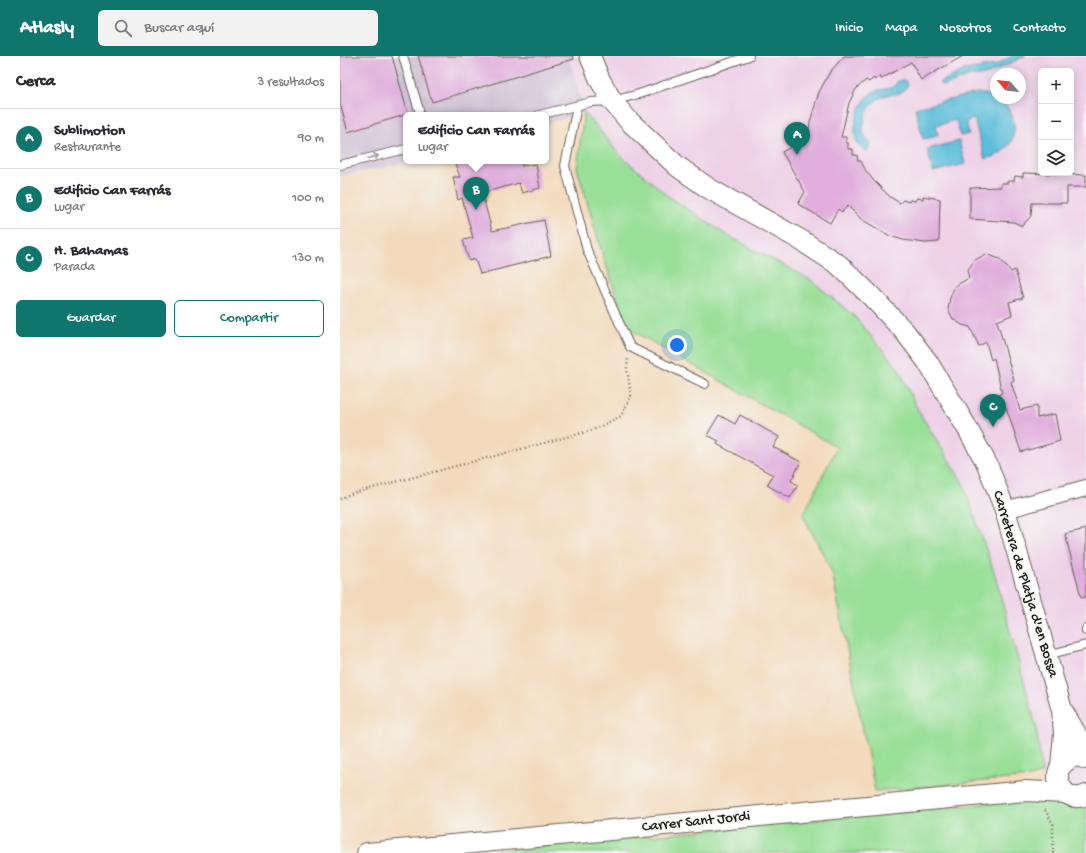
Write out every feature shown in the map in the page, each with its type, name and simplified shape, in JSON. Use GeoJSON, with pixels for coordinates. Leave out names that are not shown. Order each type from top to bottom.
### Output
{"type":"FeatureCollection","features":[{"type":"Feature","properties":{"kind":"street","name":"Carretera de Platja d'en Bossa"},"geometry":{"type":"LineString","coordinates":[[590,56],[600,80],[612,101],[629,121],[677,166],[708,188],[799,239],[839,265],[905,332],[931,367],[983,458],[1005,510],[1062,710],[1064,744],[1059,769]]}},
{"type":"Feature","properties":{"kind":"street"},"geometry":{"type":"LineString","coordinates":[[1005,510],[1086,488]]}},
{"type":"Feature","properties":{"kind":"street","name":"Carretera de Platja d'en Bossa"},"geometry":{"type":"LineString","coordinates":[[1062,710],[1086,751]]}},
{"type":"Feature","properties":{"kind":"street","name":"Carrer Sant Jordi"},"geometry":{"type":"LineString","coordinates":[[1030,791],[1059,769],[1065,761],[1077,757],[1086,759]]}},
{"type":"Feature","properties":{"kind":"street"},"geometry":{"type":"LineString","coordinates":[[1059,769],[1059,784],[1066,793]]}},
{"type":"Feature","properties":{"kind":"street","name":"Carrer Sant Jordi"},"geometry":{"type":"LineString","coordinates":[[367,853],[1030,791],[1066,793],[1077,797],[1086,795]]}},
{"type":"Feature","properties":{"kind":"lane"},"geometry":{"type":"LineString","coordinates":[[403,56],[419,110]]}},
{"type":"Feature","properties":{"kind":"lane"},"geometry":{"type":"LineString","coordinates":[[549,113],[591,102],[612,101],[639,94],[749,56]]}},
{"type":"Feature","properties":{"kind":"lane"},"geometry":{"type":"LineString","coordinates":[[577,106],[565,166],[587,250],[630,347],[705,384]]}},
{"type":"Feature","properties":{"kind":"lane"},"geometry":{"type":"LineString","coordinates":[[340,165],[403,149]]}},
{"type":"Feature","properties":{"kind":"lane"},"geometry":{"type":"LineString","coordinates":[[1047,656],[1086,645]]}},
{"type":"Feature","properties":{"kind":"path"},"geometry":{"type":"LineString","coordinates":[[340,499],[350,494],[593,430],[621,416],[631,396],[627,368],[630,347]]}},
{"type":"Feature","properties":{"kind":"path"},"geometry":{"type":"LineString","coordinates":[[1030,791],[1053,824],[1053,853]]}},
{"type":"Feature","properties":{"kind":"shaded area"},"geometry":{"type":"Polygon","coordinates":[[[340,56],[568,56],[584,112],[549,123],[549,112],[403,112],[403,163],[340,176],[340,56]]]}},
{"type":"Feature","properties":{"kind":"shaded area"},"geometry":{"type":"Polygon","coordinates":[[[568,56],[1086,56],[1086,808],[1045,798],[1036,726],[994,572],[898,368],[725,234],[668,196],[620,155],[584,112],[568,56]]]}},
{"type":"Feature","properties":{"kind":"green space"},"geometry":{"type":"Polygon","coordinates":[[[584,112],[620,155],[668,196],[725,234],[811,280],[854,316],[898,368],[919,412],[963,483],[994,572],[1036,726],[1042,773],[1030,777],[875,791],[832,572],[803,515],[837,447],[629,329],[604,259],[577,168],[584,112]]]}},
{"type":"Feature","properties":{"kind":"green space"},"geometry":{"type":"Polygon","coordinates":[[[1045,798],[1086,808],[1086,853],[470,853],[1045,798]]]}},
{"type":"Feature","properties":{"kind":"water"},"geometry":{"type":"Polygon","coordinates":[[[1012,56],[1025,56],[1001,68],[990,68],[989,74],[970,76],[944,86],[939,83],[964,70],[996,65],[1012,56]]]}},
{"type":"Feature","properties":{"kind":"water"},"geometry":{"type":"Polygon","coordinates":[[[898,81],[906,81],[908,84],[902,92],[887,95],[878,99],[874,102],[866,114],[863,132],[871,145],[867,151],[860,147],[856,140],[855,132],[858,113],[862,105],[872,93],[892,87],[898,81]]]}},
{"type":"Feature","properties":{"kind":"water"},"geometry":{"type":"Polygon","coordinates":[[[977,93],[990,95],[990,104],[1004,104],[1008,109],[1014,123],[1014,131],[1009,145],[1003,151],[997,155],[985,159],[974,119],[966,121],[969,134],[960,136],[956,120],[936,125],[938,136],[923,139],[915,108],[977,93]]]}},
{"type":"Feature","properties":{"kind":"water"},"geometry":{"type":"Polygon","coordinates":[[[959,141],[965,164],[933,172],[927,149],[959,141]]]}},
{"type":"Feature","properties":{"kind":"building"},"geometry":{"type":"Polygon","coordinates":[[[340,56],[392,56],[407,112],[403,112],[403,116],[348,132],[340,103],[340,56]]]}},
{"type":"Feature","properties":{"kind":"building"},"geometry":{"type":"Polygon","coordinates":[[[418,56],[573,56],[574,59],[432,102],[418,56]]]}},
{"type":"Feature","properties":{"kind":"building"},"geometry":{"type":"Polygon","coordinates":[[[844,56],[963,56],[921,80],[911,62],[881,79],[880,76],[869,82],[866,80],[856,89],[849,103],[841,137],[846,137],[848,149],[853,149],[853,155],[857,155],[858,161],[861,161],[866,171],[874,181],[890,197],[900,203],[903,200],[909,202],[910,200],[915,201],[917,198],[923,199],[923,196],[940,199],[939,242],[925,243],[903,240],[890,236],[861,219],[848,206],[842,212],[838,209],[830,223],[798,204],[805,192],[782,152],[808,137],[810,122],[819,92],[830,72],[844,56]]]}},
{"type":"Feature","properties":{"kind":"building"},"geometry":{"type":"Polygon","coordinates":[[[455,164],[522,164],[522,166],[536,164],[540,188],[522,193],[519,183],[482,193],[492,231],[544,220],[551,256],[480,274],[475,259],[469,261],[463,240],[473,238],[462,198],[458,200],[453,177],[460,177],[455,164]]]}},
{"type":"Feature","properties":{"kind":"building"},"geometry":{"type":"Polygon","coordinates":[[[1023,173],[1038,173],[1038,176],[1086,175],[1086,187],[1067,187],[1067,203],[1032,203],[1031,216],[1022,226],[1014,222],[970,219],[970,188],[1001,187],[1001,183],[1014,181],[1015,176],[1023,177],[1023,173]]]}},
{"type":"Feature","properties":{"kind":"building"},"geometry":{"type":"Polygon","coordinates":[[[986,254],[1000,259],[1011,272],[1015,270],[1023,298],[1009,302],[1012,315],[997,321],[1014,380],[1011,382],[1020,410],[1037,406],[1037,418],[1055,414],[1060,441],[1021,452],[1006,407],[1003,409],[996,396],[1002,393],[994,358],[991,360],[986,342],[979,346],[970,327],[962,325],[953,319],[948,309],[950,298],[955,286],[969,278],[967,271],[975,260],[986,254]]]}},
{"type":"Feature","properties":{"kind":"building"},"geometry":{"type":"Polygon","coordinates":[[[719,415],[735,424],[740,415],[779,437],[773,447],[801,462],[791,481],[798,485],[790,498],[767,485],[773,475],[717,444],[719,441],[707,435],[719,415]]]}},
{"type":"Feature","properties":{"kind":"building"},"geometry":{"type":"Polygon","coordinates":[[[1086,529],[1086,597],[1081,597],[1065,534],[1086,529]]]}},
{"type":"Feature","properties":{"kind":"place","name":"Sublimotion"},"geometry":{"type":"Point","coordinates":[797,155]}},
{"type":"Feature","properties":{"kind":"place","name":"Edificio Can Farrás"},"geometry":{"type":"Point","coordinates":[476,210]}},
{"type":"Feature","properties":{"kind":"place","name":"H. Bahamas"},"geometry":{"type":"Point","coordinates":[993,427]}}]}
